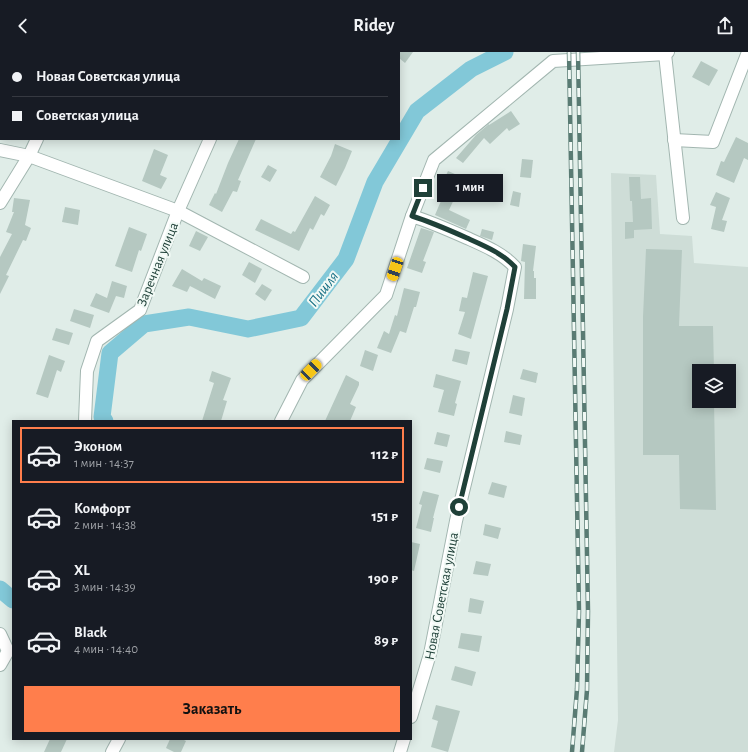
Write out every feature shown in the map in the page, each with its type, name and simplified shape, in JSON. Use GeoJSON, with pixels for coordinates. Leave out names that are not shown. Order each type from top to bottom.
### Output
{"type":"FeatureCollection","features":[{"type":"Feature","properties":{"kind":"street"},"geometry":{"type":"LineString","coordinates":[[674,140],[713,142],[748,52]]}},
{"type":"Feature","properties":{"kind":"street"},"geometry":{"type":"LineString","coordinates":[[282,420],[302,380],[386,295],[412,216],[434,160],[553,61],[666,53],[682,218]]}},
{"type":"Feature","properties":{"kind":"street"},"geometry":{"type":"LineString","coordinates":[[0,203],[29,156],[37,140]]}},
{"type":"Feature","properties":{"kind":"street","name":"Заречная улица"},"geometry":{"type":"LineString","coordinates":[[85,420],[87,371],[97,341],[140,310],[178,211],[210,140]]}},
{"type":"Feature","properties":{"kind":"street"},"geometry":{"type":"LineString","coordinates":[[0,150],[29,156],[178,211],[303,277]]}},
{"type":"Feature","properties":{"kind":"street","name":"Новая Советская улица"},"geometry":{"type":"LineString","coordinates":[[412,216],[494,250],[507,258],[515,267],[507,309],[456,521],[430,654],[412,714]]}},
{"type":"Feature","properties":{"kind":"street"},"geometry":{"type":"LineString","coordinates":[[0,634],[8,651],[0,665]]}},
{"type":"Feature","properties":{"kind":"street"},"geometry":{"type":"LineString","coordinates":[[112,752],[118,740]]}},
{"type":"Feature","properties":{"kind":"street"},"geometry":{"type":"LineString","coordinates":[[400,752],[404,740]]}},
{"type":"Feature","properties":{"kind":"shaded area"},"geometry":{"type":"Polygon","coordinates":[[[611,173],[656,175],[660,234],[692,236],[694,263],[748,267],[748,752],[614,752],[618,720],[611,173]]]}},
{"type":"Feature","properties":{"kind":"building"},"geometry":{"type":"Polygon","coordinates":[[[400,52],[413,52],[405,63],[400,59],[400,52]]]}},
{"type":"Feature","properties":{"kind":"building"},"geometry":{"type":"Polygon","coordinates":[[[701,61],[718,70],[709,86],[692,77],[701,61]]]}},
{"type":"Feature","properties":{"kind":"building"},"geometry":{"type":"Polygon","coordinates":[[[511,111],[520,124],[509,131],[507,128],[490,144],[484,138],[463,163],[456,158],[476,135],[489,124],[511,111]]]}},
{"type":"Feature","properties":{"kind":"building"},"geometry":{"type":"Polygon","coordinates":[[[736,137],[748,143],[748,160],[744,158],[734,183],[716,175],[721,161],[724,162],[736,137]]]}},
{"type":"Feature","properties":{"kind":"building"},"geometry":{"type":"Polygon","coordinates":[[[239,140],[256,140],[238,180],[241,181],[237,192],[233,191],[222,212],[209,205],[215,193],[216,194],[239,140]]]}},
{"type":"Feature","properties":{"kind":"building"},"geometry":{"type":"Polygon","coordinates":[[[335,144],[352,151],[336,186],[320,177],[331,156],[335,144]]]}},
{"type":"Feature","properties":{"kind":"building"},"geometry":{"type":"Polygon","coordinates":[[[154,149],[168,155],[160,175],[167,178],[161,189],[142,181],[154,149]]]}},
{"type":"Feature","properties":{"kind":"building"},"geometry":{"type":"Polygon","coordinates":[[[522,159],[533,160],[531,178],[520,177],[522,159]]]}},
{"type":"Feature","properties":{"kind":"building"},"geometry":{"type":"Polygon","coordinates":[[[268,165],[277,170],[270,182],[261,177],[268,165]]]}},
{"type":"Feature","properties":{"kind":"building"},"geometry":{"type":"Polygon","coordinates":[[[448,171],[464,178],[449,210],[470,220],[466,229],[435,215],[446,189],[441,186],[448,171]]]}},
{"type":"Feature","properties":{"kind":"building"},"geometry":{"type":"Polygon","coordinates":[[[629,177],[640,177],[641,199],[651,198],[652,229],[634,230],[634,238],[625,239],[625,222],[633,222],[629,177]]]}},
{"type":"Feature","properties":{"kind":"building"},"geometry":{"type":"Polygon","coordinates":[[[513,191],[521,193],[519,207],[510,205],[513,191]]]}},
{"type":"Feature","properties":{"kind":"building"},"geometry":{"type":"Polygon","coordinates":[[[716,192],[730,198],[722,220],[727,221],[724,232],[711,229],[716,207],[710,205],[716,192]]]}},
{"type":"Feature","properties":{"kind":"building"},"geometry":{"type":"Polygon","coordinates":[[[315,196],[330,205],[324,216],[321,214],[313,230],[310,228],[299,251],[255,230],[261,219],[291,234],[293,231],[295,232],[315,196]]]}},
{"type":"Feature","properties":{"kind":"building"},"geometry":{"type":"Polygon","coordinates":[[[14,198],[30,200],[25,225],[31,228],[26,241],[23,240],[6,275],[9,276],[0,294],[0,257],[12,234],[6,232],[14,212],[12,212],[14,198]]]}},
{"type":"Feature","properties":{"kind":"building"},"geometry":{"type":"Polygon","coordinates":[[[65,207],[80,210],[78,225],[62,222],[65,207]]]}},
{"type":"Feature","properties":{"kind":"building"},"geometry":{"type":"Polygon","coordinates":[[[129,227],[147,234],[141,251],[139,250],[132,272],[115,266],[129,227]]]}},
{"type":"Feature","properties":{"kind":"building"},"geometry":{"type":"Polygon","coordinates":[[[421,228],[434,232],[423,261],[426,262],[422,273],[407,268],[421,228]]]}},
{"type":"Feature","properties":{"kind":"building"},"geometry":{"type":"Polygon","coordinates":[[[482,229],[494,232],[492,240],[480,236],[482,229]]]}},
{"type":"Feature","properties":{"kind":"building"},"geometry":{"type":"Polygon","coordinates":[[[196,231],[208,237],[200,251],[189,246],[196,231]]]}},
{"type":"Feature","properties":{"kind":"building"},"geometry":{"type":"Polygon","coordinates":[[[523,244],[536,246],[533,271],[534,278],[536,278],[536,299],[524,299],[525,262],[521,261],[523,244]]]}},
{"type":"Feature","properties":{"kind":"building"},"geometry":{"type":"Polygon","coordinates":[[[646,249],[682,250],[679,326],[713,326],[714,364],[692,364],[692,408],[714,408],[716,510],[680,509],[679,455],[643,455],[643,317],[646,249]]]}},
{"type":"Feature","properties":{"kind":"building"},"geometry":{"type":"Polygon","coordinates":[[[249,262],[262,269],[255,283],[242,275],[249,262]]]}},
{"type":"Feature","properties":{"kind":"building"},"geometry":{"type":"Polygon","coordinates":[[[182,269],[202,281],[204,278],[221,286],[215,299],[190,286],[187,292],[172,286],[182,269]]]}},
{"type":"Feature","properties":{"kind":"building"},"geometry":{"type":"Polygon","coordinates":[[[473,272],[488,276],[471,339],[458,334],[465,312],[459,311],[462,297],[467,298],[473,272]]]}},
{"type":"Feature","properties":{"kind":"building"},"geometry":{"type":"Polygon","coordinates":[[[112,281],[127,286],[124,298],[116,296],[109,313],[90,306],[96,293],[107,298],[112,281]]]}},
{"type":"Feature","properties":{"kind":"building"},"geometry":{"type":"Polygon","coordinates":[[[262,284],[272,290],[265,301],[255,294],[262,284]]]}},
{"type":"Feature","properties":{"kind":"building"},"geometry":{"type":"Polygon","coordinates":[[[404,288],[420,292],[406,333],[400,331],[391,353],[377,348],[384,331],[389,334],[395,315],[397,316],[404,288]]]}},
{"type":"Feature","properties":{"kind":"building"},"geometry":{"type":"Polygon","coordinates":[[[74,309],[94,315],[90,328],[70,321],[74,309]]]}},
{"type":"Feature","properties":{"kind":"building"},"geometry":{"type":"Polygon","coordinates":[[[56,328],[73,333],[69,345],[52,340],[56,328]]]}},
{"type":"Feature","properties":{"kind":"building"},"geometry":{"type":"Polygon","coordinates":[[[455,349],[470,352],[467,365],[452,361],[455,349]]]}},
{"type":"Feature","properties":{"kind":"building"},"geometry":{"type":"Polygon","coordinates":[[[365,350],[378,355],[373,371],[360,366],[365,350]]]}},
{"type":"Feature","properties":{"kind":"building"},"geometry":{"type":"Polygon","coordinates":[[[49,355],[65,361],[61,372],[57,370],[48,398],[36,394],[49,355]]]}},
{"type":"Feature","properties":{"kind":"building"},"geometry":{"type":"Polygon","coordinates":[[[523,369],[538,373],[536,383],[520,379],[523,369]]]}},
{"type":"Feature","properties":{"kind":"building"},"geometry":{"type":"Polygon","coordinates":[[[212,371],[231,378],[223,400],[227,401],[221,420],[202,420],[214,383],[209,381],[212,371]]]}},
{"type":"Feature","properties":{"kind":"building"},"geometry":{"type":"Polygon","coordinates":[[[436,374],[461,381],[455,403],[457,404],[454,416],[438,412],[444,390],[433,387],[436,374]]]}},
{"type":"Feature","properties":{"kind":"building"},"geometry":{"type":"Polygon","coordinates":[[[346,375],[359,382],[350,404],[356,407],[350,420],[325,420],[346,375]]]}},
{"type":"Feature","properties":{"kind":"building"},"geometry":{"type":"Polygon","coordinates":[[[513,395],[525,398],[522,416],[509,413],[513,395]]]}},
{"type":"Feature","properties":{"kind":"building"},"geometry":{"type":"Polygon","coordinates":[[[506,431],[522,435],[520,445],[504,442],[506,431]]]}},
{"type":"Feature","properties":{"kind":"building"},"geometry":{"type":"Polygon","coordinates":[[[437,432],[450,435],[447,447],[434,444],[437,432]]]}},
{"type":"Feature","properties":{"kind":"building"},"geometry":{"type":"Polygon","coordinates":[[[427,458],[443,461],[440,473],[424,469],[427,458]]]}},
{"type":"Feature","properties":{"kind":"building"},"geometry":{"type":"Polygon","coordinates":[[[492,482],[507,486],[504,498],[488,494],[492,482]]]}},
{"type":"Feature","properties":{"kind":"building"},"geometry":{"type":"Polygon","coordinates":[[[423,491],[439,495],[431,532],[416,528],[422,505],[419,504],[423,491]]]}},
{"type":"Feature","properties":{"kind":"building"},"geometry":{"type":"Polygon","coordinates":[[[485,524],[501,528],[498,539],[483,535],[485,524]]]}},
{"type":"Feature","properties":{"kind":"building"},"geometry":{"type":"Polygon","coordinates":[[[412,542],[420,544],[414,571],[412,570],[412,542]]]}},
{"type":"Feature","properties":{"kind":"building"},"geometry":{"type":"Polygon","coordinates":[[[476,561],[491,564],[488,576],[473,574],[476,561]]]}},
{"type":"Feature","properties":{"kind":"building"},"geometry":{"type":"Polygon","coordinates":[[[470,598],[484,601],[481,614],[468,612],[470,598]]]}},
{"type":"Feature","properties":{"kind":"building"},"geometry":{"type":"Polygon","coordinates":[[[461,633],[482,636],[479,652],[458,648],[461,633]]]}},
{"type":"Feature","properties":{"kind":"building"},"geometry":{"type":"Polygon","coordinates":[[[455,666],[476,672],[472,686],[451,680],[455,666]]]}},
{"type":"Feature","properties":{"kind":"building"},"geometry":{"type":"Polygon","coordinates":[[[436,705],[460,711],[448,752],[431,747],[438,721],[432,719],[436,705]]]}},
{"type":"Feature","properties":{"kind":"building"},"geometry":{"type":"Polygon","coordinates":[[[50,740],[67,740],[61,752],[44,752],[50,740]]]}},
{"type":"Feature","properties":{"kind":"building"},"geometry":{"type":"Polygon","coordinates":[[[170,740],[186,741],[181,752],[174,752],[166,748],[170,740]]]}},
{"type":"Feature","properties":{"kind":"waterway","name":"Пишля"},"geometry":{"type":"LineString","coordinates":[[400,140],[417,111],[471,69],[505,52]]}},
{"type":"Feature","properties":{"kind":"waterway","name":"Пишля"},"geometry":{"type":"LineString","coordinates":[[104,420],[102,417],[110,353],[144,324],[189,317],[248,329],[301,318],[346,259],[375,182],[400,140]]}},
{"type":"Feature","properties":{"kind":"waterway","name":"Пишля"},"geometry":{"type":"LineString","coordinates":[[0,589],[12,599]]}},
{"type":"Feature","properties":{"kind":"railway"},"geometry":{"type":"LineString","coordinates":[[569,52],[579,611],[577,689],[572,752]]}},
{"type":"Feature","properties":{"kind":"railway"},"geometry":{"type":"LineString","coordinates":[[578,52],[588,611],[587,690],[582,752]]}},
{"type":"Feature","properties":{"kind":"route"},"geometry":{"type":"LineString","coordinates":[[423,188],[412,216],[494,250],[507,258],[515,267],[507,309],[459,507]]}}]}
